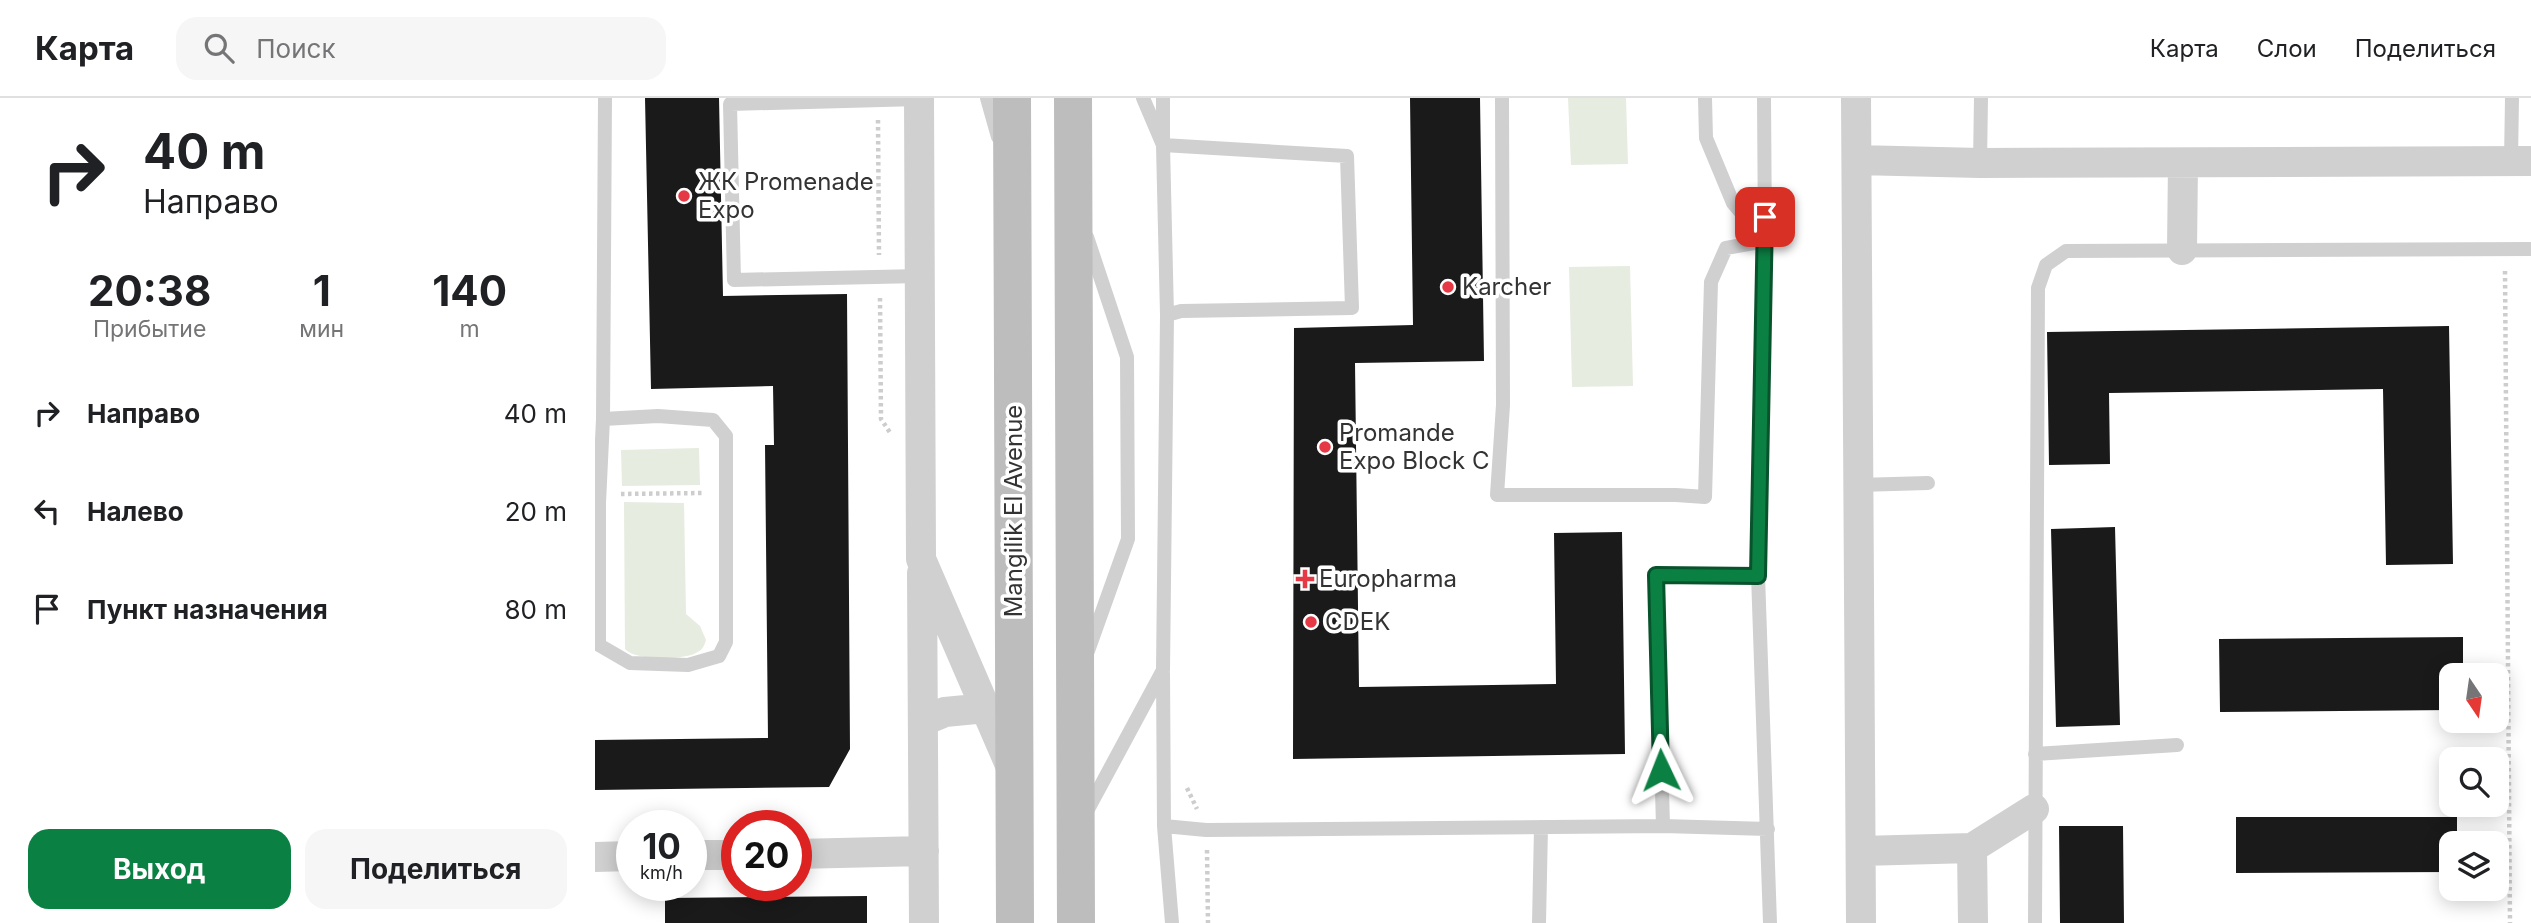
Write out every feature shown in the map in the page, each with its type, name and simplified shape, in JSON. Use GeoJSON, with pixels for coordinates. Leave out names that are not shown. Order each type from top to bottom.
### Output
{"type":"FeatureCollection","features":[{"type":"Feature","properties":{"kind":"main road","name":"Mangilik El Avenue"},"geometry":{"type":"LineString","coordinates":[[1012,98],[1016,923]]}},
{"type":"Feature","properties":{"kind":"main road"},"geometry":{"type":"LineString","coordinates":[[1073,98],[1076,923]]}},
{"type":"Feature","properties":{"kind":"street"},"geometry":{"type":"LineString","coordinates":[[1856,98],[1861,923]]}},
{"type":"Feature","properties":{"kind":"street"},"geometry":{"type":"LineString","coordinates":[[919,99],[924,923]]}},
{"type":"Feature","properties":{"kind":"street"},"geometry":{"type":"LineString","coordinates":[[1857,160],[1980,163],[2521,161]]}},
{"type":"Feature","properties":{"kind":"street"},"geometry":{"type":"LineString","coordinates":[[2182,250],[2183,163]]}},
{"type":"Feature","properties":{"kind":"street"},"geometry":{"type":"LineString","coordinates":[[921,559],[1015,776]]}},
{"type":"Feature","properties":{"kind":"street"},"geometry":{"type":"LineString","coordinates":[[923,721],[945,712],[986,709]]}},
{"type":"Feature","properties":{"kind":"street"},"geometry":{"type":"LineString","coordinates":[[1861,851],[1972,848],[2034,809]]}},
{"type":"Feature","properties":{"kind":"street"},"geometry":{"type":"LineString","coordinates":[[1972,848],[1973,923]]}},
{"type":"Feature","properties":{"kind":"street"},"geometry":{"type":"LineString","coordinates":[[812,854],[925,851]]}},
{"type":"Feature","properties":{"kind":"street"},"geometry":{"type":"LineString","coordinates":[[595,856],[616,856]]}},
{"type":"Feature","properties":{"kind":"lane"},"geometry":{"type":"LineString","coordinates":[[603,419],[658,416],[713,420],[726,436],[726,642],[719,656],[688,664],[630,663],[599,645],[598,501],[603,419],[605,98]]}},
{"type":"Feature","properties":{"kind":"lane"},"geometry":{"type":"LineString","coordinates":[[987,98],[1012,191]]}},
{"type":"Feature","properties":{"kind":"lane"},"geometry":{"type":"LineString","coordinates":[[1143,98],[1163,145]]}},
{"type":"Feature","properties":{"kind":"lane"},"geometry":{"type":"LineString","coordinates":[[1163,98],[1167,315],[1164,826],[1172,923]]}},
{"type":"Feature","properties":{"kind":"lane"},"geometry":{"type":"LineString","coordinates":[[1502,98],[1503,405],[1497,495],[1705,497],[1710,282],[1726,248],[1765,240]]}},
{"type":"Feature","properties":{"kind":"lane"},"geometry":{"type":"LineString","coordinates":[[1705,98],[1706,138],[1733,203],[1765,240]]}},
{"type":"Feature","properties":{"kind":"lane"},"geometry":{"type":"LineString","coordinates":[[1764,98],[1765,240],[1758,576],[1770,923]]}},
{"type":"Feature","properties":{"kind":"lane"},"geometry":{"type":"LineString","coordinates":[[1980,98],[1980,163]]}},
{"type":"Feature","properties":{"kind":"lane"},"geometry":{"type":"LineString","coordinates":[[2512,98],[2521,161]]}},
{"type":"Feature","properties":{"kind":"lane"},"geometry":{"type":"LineString","coordinates":[[919,99],[730,104],[734,280],[920,276]]}},
{"type":"Feature","properties":{"kind":"lane"},"geometry":{"type":"LineString","coordinates":[[1163,145],[1347,156],[1352,308],[1181,312],[1167,315]]}},
{"type":"Feature","properties":{"kind":"lane"},"geometry":{"type":"LineString","coordinates":[[1074,195],[1127,357],[1128,539],[1076,686]]}},
{"type":"Feature","properties":{"kind":"lane"},"geometry":{"type":"LineString","coordinates":[[2035,923],[2038,288],[2046,265],[2066,251],[2531,249]]}},
{"type":"Feature","properties":{"kind":"lane"},"geometry":{"type":"LineString","coordinates":[[1858,485],[1928,483]]}},
{"type":"Feature","properties":{"kind":"lane"},"geometry":{"type":"LineString","coordinates":[[1663,826],[1656,575],[1758,576]]}},
{"type":"Feature","properties":{"kind":"lane"},"geometry":{"type":"LineString","coordinates":[[1076,833],[1163,670]]}},
{"type":"Feature","properties":{"kind":"lane"},"geometry":{"type":"LineString","coordinates":[[2035,754],[2177,745]]}},
{"type":"Feature","properties":{"kind":"lane"},"geometry":{"type":"LineString","coordinates":[[1164,826],[1206,830],[1663,826],[1768,830]]}},
{"type":"Feature","properties":{"kind":"lane"},"geometry":{"type":"LineString","coordinates":[[1539,923],[1541,827]]}},
{"type":"Feature","properties":{"kind":"path"},"geometry":{"type":"LineString","coordinates":[[2505,249],[2510,923]]}},
{"type":"Feature","properties":{"kind":"path"},"geometry":{"type":"LineString","coordinates":[[598,501],[726,492]]}},
{"type":"Feature","properties":{"kind":"shaded area"},"geometry":{"type":"Polygon","coordinates":[[[1568,98],[1626,98],[1628,164],[1571,165],[1568,98]]]}},
{"type":"Feature","properties":{"kind":"shaded area"},"geometry":{"type":"Polygon","coordinates":[[[1630,266],[1633,386],[1572,387],[1569,267],[1630,266]]]}},
{"type":"Feature","properties":{"kind":"shaded area"},"geometry":{"type":"Polygon","coordinates":[[[699,448],[700,485],[622,486],[621,450],[699,448]]]}},
{"type":"Feature","properties":{"kind":"shaded area"},"geometry":{"type":"Polygon","coordinates":[[[624,502],[684,503],[686,614],[700,626],[706,640],[703,648],[696,653],[659,658],[638,656],[625,649],[624,502]]]}},
{"type":"Feature","properties":{"kind":"building"},"geometry":{"type":"Polygon","coordinates":[[[645,98],[719,98],[723,296],[847,294],[850,749],[829,787],[595,790],[595,740],[768,738],[765,445],[774,445],[773,386],[651,389],[645,98]]]}},
{"type":"Feature","properties":{"kind":"building","name":"Promande Expo Block C"},"geometry":{"type":"Polygon","coordinates":[[[1410,98],[1480,98],[1484,361],[1355,363],[1359,687],[1556,684],[1554,533],[1622,532],[1625,754],[1293,759],[1294,328],[1413,325],[1410,98]]]}},
{"type":"Feature","properties":{"kind":"building"},"geometry":{"type":"Polygon","coordinates":[[[2449,326],[2453,564],[2386,565],[2383,389],[2109,393],[2110,464],[2049,465],[2047,332],[2449,326]]]}},
{"type":"Feature","properties":{"kind":"building"},"geometry":{"type":"Polygon","coordinates":[[[2115,527],[2120,725],[2056,727],[2051,529],[2115,527]]]}},
{"type":"Feature","properties":{"kind":"building"},"geometry":{"type":"Polygon","coordinates":[[[2463,637],[2463,663],[2439,663],[2439,710],[2220,712],[2219,639],[2463,637]]]}},
{"type":"Feature","properties":{"kind":"building"},"geometry":{"type":"Polygon","coordinates":[[[2236,817],[2457,817],[2457,831],[2439,831],[2439,872],[2236,873],[2236,817]]]}},
{"type":"Feature","properties":{"kind":"building"},"geometry":{"type":"Polygon","coordinates":[[[2059,826],[2123,826],[2124,923],[2060,923],[2059,826]]]}},
{"type":"Feature","properties":{"kind":"building"},"geometry":{"type":"Polygon","coordinates":[[[867,896],[867,923],[665,923],[665,901],[707,901],[707,898],[721,897],[721,901],[812,901],[812,897],[867,896]]]}},
{"type":"Feature","properties":{"kind":"place","name":"ЖК Promenade Expo"},"geometry":{"type":"Point","coordinates":[684,196]}},
{"type":"Feature","properties":{"kind":"place","name":"Karcher"},"geometry":{"type":"Point","coordinates":[1448,287]}},
{"type":"Feature","properties":{"kind":"place","name":"Promande Expo Block C"},"geometry":{"type":"Point","coordinates":[1325,447]}},
{"type":"Feature","properties":{"kind":"place","name":"Europharma"},"geometry":{"type":"Point","coordinates":[1305,579]}},
{"type":"Feature","properties":{"kind":"place","name":"CDEK"},"geometry":{"type":"Point","coordinates":[1311,622]}},
{"type":"Feature","properties":{"kind":"route"},"geometry":{"type":"LineString","coordinates":[[1661,770],[1656,575],[1758,576],[1765,217]]}}]}
